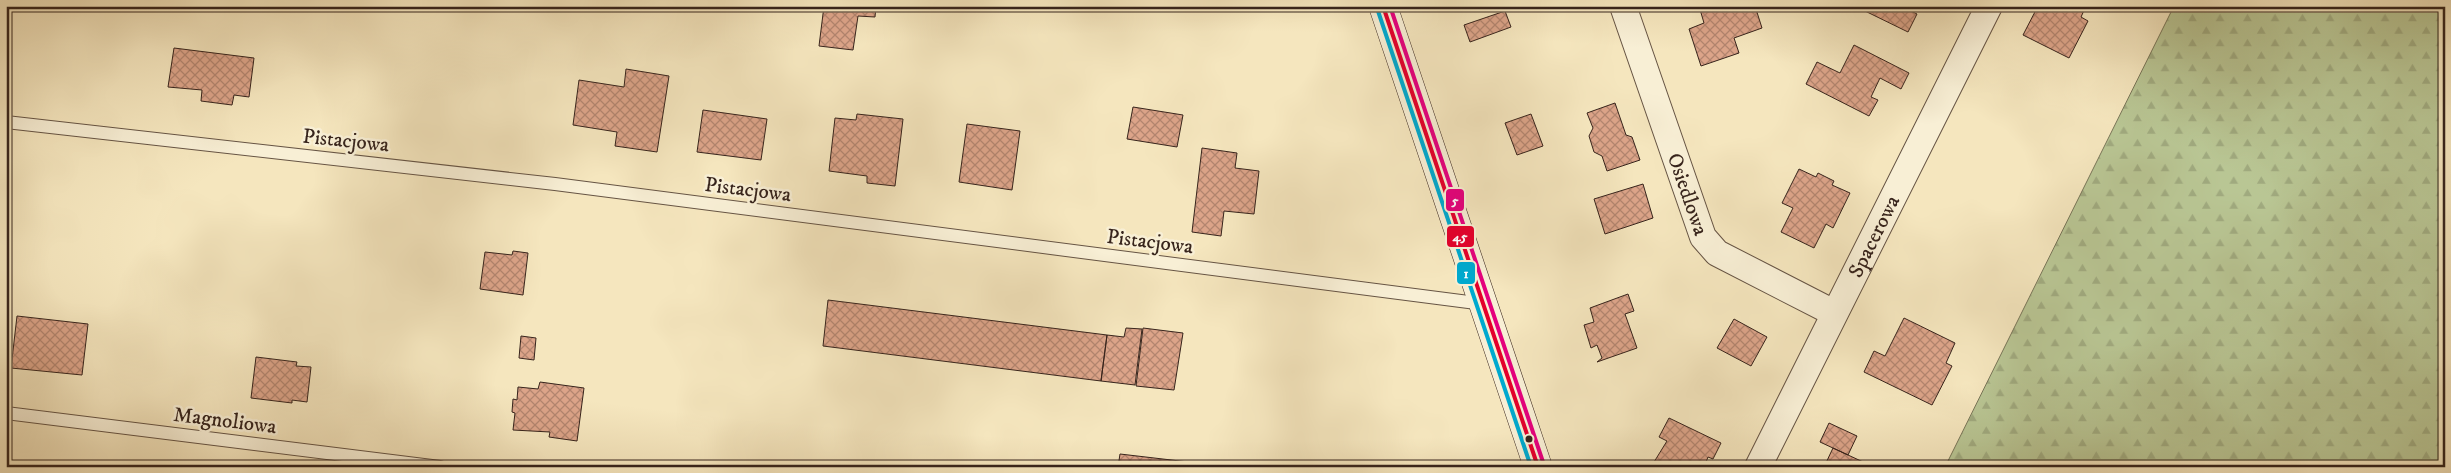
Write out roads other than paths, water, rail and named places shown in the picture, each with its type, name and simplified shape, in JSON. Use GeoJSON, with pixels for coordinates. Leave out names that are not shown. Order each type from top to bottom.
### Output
{"type":"FeatureCollection","features":[{"type":"Feature","properties":{"kind":"street"},"geometry":{"type":"LineString","coordinates":[[1383,6],[1538,467]]}},
{"type":"Feature","properties":{"kind":"street","name":"Osiedlowa"},"geometry":{"type":"LineString","coordinates":[[1623,6],[1703,237],[1717,253],[1834,313]]}},
{"type":"Feature","properties":{"kind":"street","name":"Spacerowa"},"geometry":{"type":"LineString","coordinates":[[1758,467],[1989,6]]}},
{"type":"Feature","properties":{"kind":"lane","name":"Pistacjowa"},"geometry":{"type":"LineString","coordinates":[[6,122],[555,184],[1484,304]]}},
{"type":"Feature","properties":{"kind":"lane","name":"Magnoliowa"},"geometry":{"type":"LineString","coordinates":[[6,413],[440,467]]}}]}
